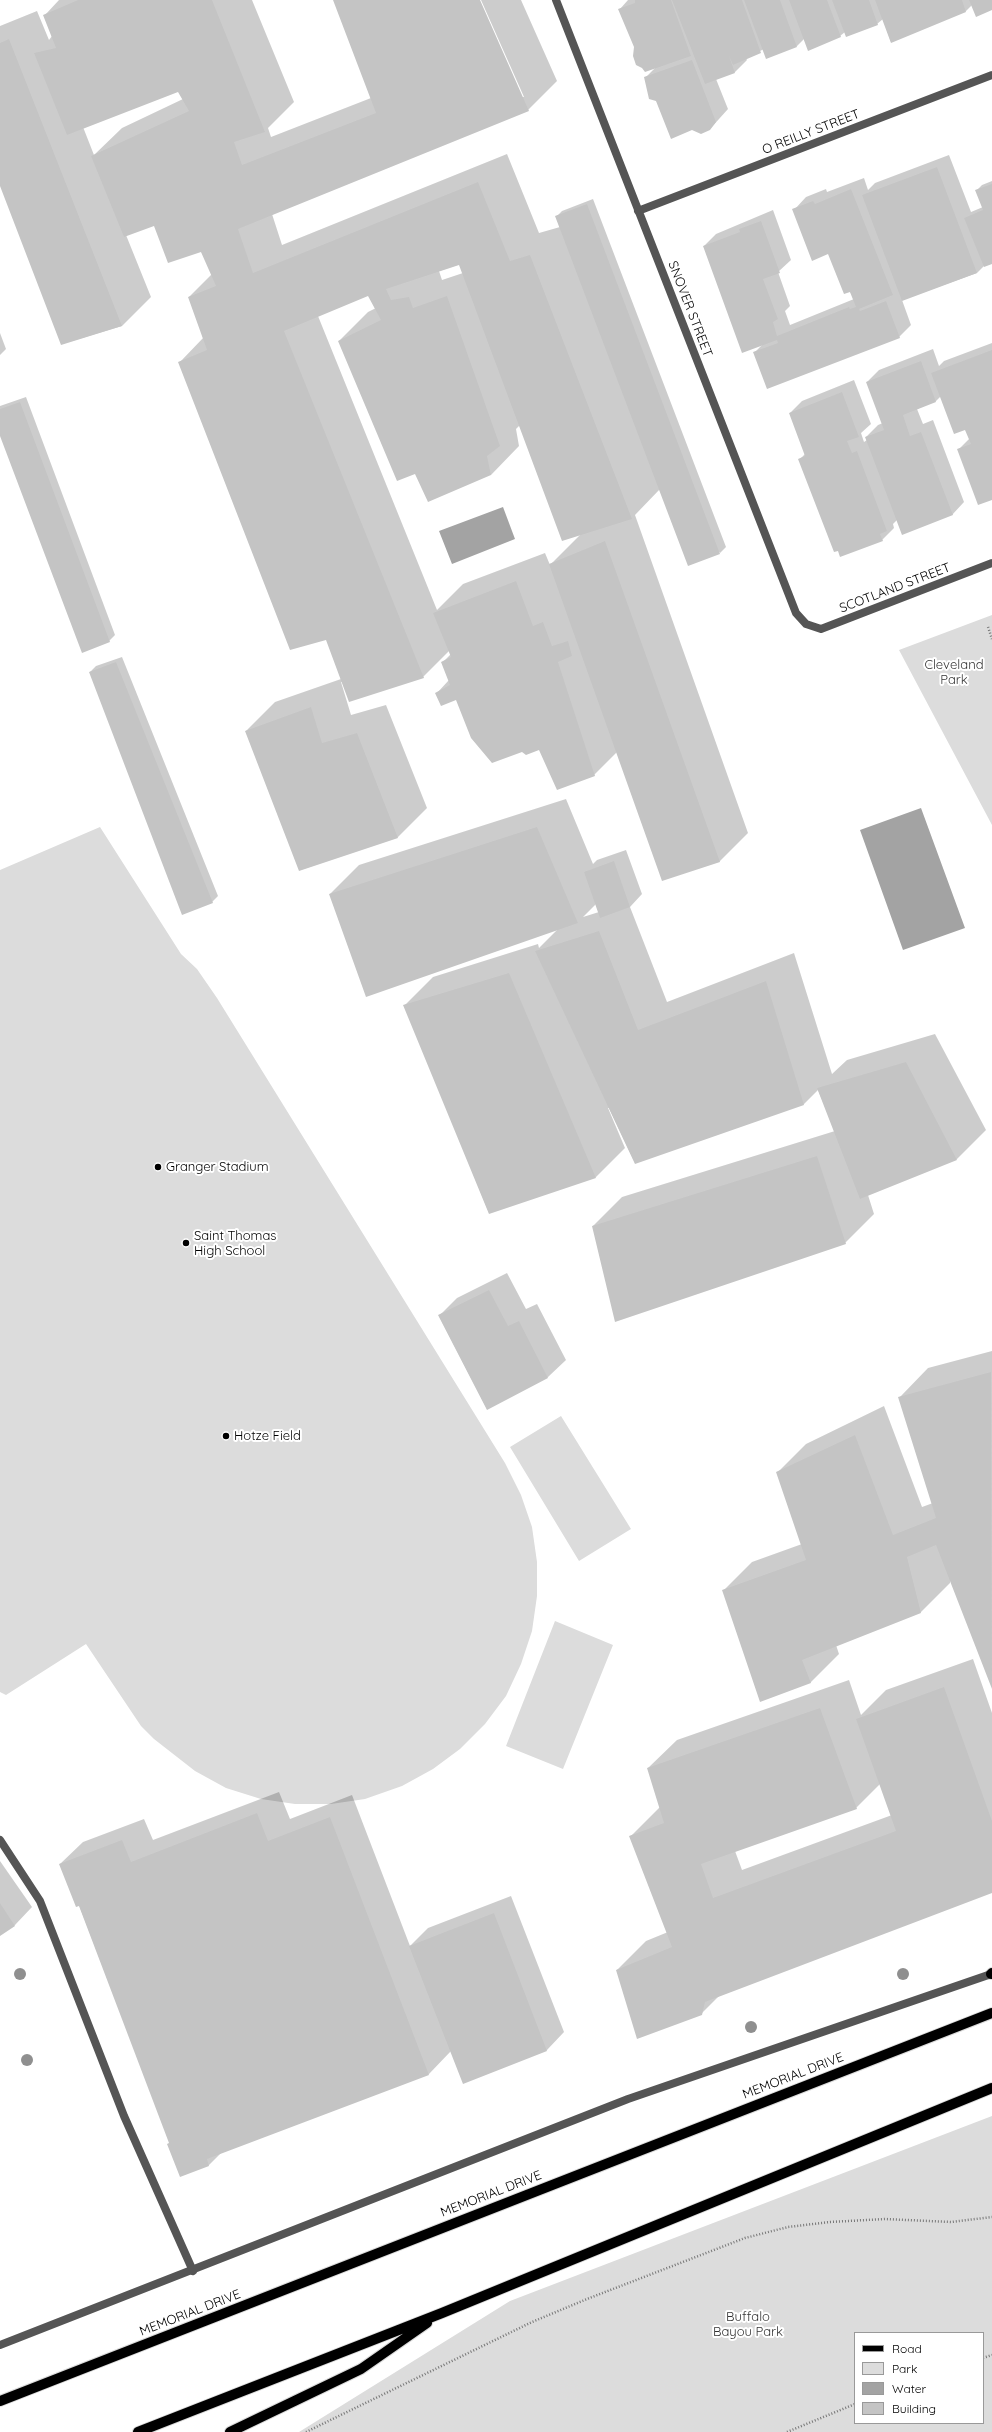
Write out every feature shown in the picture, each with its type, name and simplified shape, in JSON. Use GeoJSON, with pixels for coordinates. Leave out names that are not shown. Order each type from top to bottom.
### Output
{"type":"FeatureCollection","features":[{"type":"Feature","properties":{"kind":"main road","name":"MEMORIAL DRIVE"},"geometry":{"type":"LineString","coordinates":[[0,2401],[992,2012]]}},
{"type":"Feature","properties":{"kind":"main road"},"geometry":{"type":"LineString","coordinates":[[138,2432],[442,2313],[992,2088]]}},
{"type":"Feature","properties":{"kind":"main road"},"geometry":{"type":"LineString","coordinates":[[230,2432],[361,2369],[442,2313]]}},
{"type":"Feature","properties":{"kind":"street","name":"SNOVER STREET"},"geometry":{"type":"LineString","coordinates":[[556,0],[796,613],[806,624]]}},
{"type":"Feature","properties":{"kind":"street","name":"O REILLY STREET"},"geometry":{"type":"LineString","coordinates":[[638,211],[992,75]]}},
{"type":"Feature","properties":{"kind":"street","name":"SCOTLAND STREET"},"geometry":{"type":"LineString","coordinates":[[806,624],[821,629],[992,563]]}},
{"type":"Feature","properties":{"kind":"street"},"geometry":{"type":"LineString","coordinates":[[0,1840],[40,1901],[124,2116],[193,2271]]}},
{"type":"Feature","properties":{"kind":"street"},"geometry":{"type":"LineString","coordinates":[[0,2345],[193,2271],[628,2099],[992,1974]]}},
{"type":"Feature","properties":{"kind":"path"},"geometry":{"type":"LineString","coordinates":[[988,628],[992,639]]}},
{"type":"Feature","properties":{"kind":"path"},"geometry":{"type":"LineString","coordinates":[[306,2432],[532,2322],[587,2299],[745,2238],[788,2227],[830,2222],[885,2218],[951,2222],[992,2217]]}},
{"type":"Feature","properties":{"kind":"path"},"geometry":{"type":"LineString","coordinates":[[787,2432],[854,2404]]}},
{"type":"Feature","properties":{"kind":"green space","name":"Cleveland Park"},"geometry":{"type":"Polygon","coordinates":[[[992,615],[992,825],[899,650],[992,615]]]}},
{"type":"Feature","properties":{"kind":"green space","name":"Granger Stadium"},"geometry":{"type":"Polygon","coordinates":[[[100,827],[181,954],[197,969],[217,998],[505,1463],[521,1495],[532,1527],[537,1562],[537,1596],[532,1631],[521,1664],[506,1696],[485,1724],[460,1749],[433,1769],[402,1786],[365,1799],[331,1804],[295,1804],[261,1799],[226,1788],[195,1771],[154,1739],[141,1726],[86,1644],[6,1695],[0,1692],[0,870],[100,827]]]}},
{"type":"Feature","properties":{"kind":"green space"},"geometry":{"type":"Polygon","coordinates":[[[561,1416],[631,1529],[579,1561],[510,1447],[561,1416]]]}},
{"type":"Feature","properties":{"kind":"green space"},"geometry":{"type":"Polygon","coordinates":[[[555,1621],[613,1645],[563,1769],[506,1746],[555,1621]]]}},
{"type":"Feature","properties":{"kind":"green space","name":"Buffalo Bayou Park"},"geometry":{"type":"Polygon","coordinates":[[[992,2116],[992,2432],[299,2432],[510,2301],[992,2116]]]}},
{"type":"Feature","properties":{"kind":"water"},"geometry":{"type":"Polygon","coordinates":[[[503,507],[515,539],[452,564],[439,531],[503,507]]]}},
{"type":"Feature","properties":{"kind":"water"},"geometry":{"type":"Polygon","coordinates":[[[921,808],[965,928],[903,950],[860,830],[921,808]]]}},
{"type":"Feature","properties":{"kind":"building"},"geometry":{"type":"Polygon","coordinates":[[[78,0],[212,0],[265,132],[234,142],[242,165],[376,113],[333,0],[480,0],[529,111],[238,229],[253,273],[478,182],[510,261],[530,255],[632,519],[562,541],[459,265],[386,289],[391,300],[409,297],[413,308],[447,296],[500,446],[487,456],[491,475],[428,502],[415,474],[397,481],[338,341],[381,320],[368,296],[284,331],[424,678],[349,702],[326,640],[290,650],[178,362],[207,350],[188,297],[216,286],[201,252],[168,263],[154,226],[124,237],[91,156],[189,111],[178,92],[67,135],[34,53],[56,48],[43,15],[78,0]]]}},
{"type":"Feature","properties":{"kind":"building"},"geometry":{"type":"Polygon","coordinates":[[[635,0],[671,0],[691,56],[645,72],[642,68],[636,65],[633,56],[634,47],[618,9],[635,3],[635,0]]]}},
{"type":"Feature","properties":{"kind":"building"},"geometry":{"type":"Polygon","coordinates":[[[672,0],[742,0],[761,53],[733,65],[729,56],[735,73],[705,84],[672,0]]]}},
{"type":"Feature","properties":{"kind":"building"},"geometry":{"type":"Polygon","coordinates":[[[744,0],[780,0],[797,47],[766,59],[744,0]]]}},
{"type":"Feature","properties":{"kind":"building"},"geometry":{"type":"Polygon","coordinates":[[[789,0],[827,0],[841,37],[808,51],[789,0]]]}},
{"type":"Feature","properties":{"kind":"building"},"geometry":{"type":"Polygon","coordinates":[[[832,0],[869,0],[878,25],[846,37],[832,0]]]}},
{"type":"Feature","properties":{"kind":"building"},"geometry":{"type":"Polygon","coordinates":[[[875,0],[962,0],[966,12],[891,43],[875,0]]]}},
{"type":"Feature","properties":{"kind":"building"},"geometry":{"type":"Polygon","coordinates":[[[969,0],[992,0],[992,10],[976,17],[969,0]]]}},
{"type":"Feature","properties":{"kind":"building"},"geometry":{"type":"Polygon","coordinates":[[[9,39],[122,326],[61,345],[0,186],[0,43],[9,39]]]}},
{"type":"Feature","properties":{"kind":"building"},"geometry":{"type":"Polygon","coordinates":[[[692,60],[716,122],[710,130],[701,134],[692,130],[671,139],[656,101],[649,99],[644,77],[692,60]]]}},
{"type":"Feature","properties":{"kind":"building"},"geometry":{"type":"Polygon","coordinates":[[[937,167],[977,273],[902,301],[862,195],[937,167]]]}},
{"type":"Feature","properties":{"kind":"building"},"geometry":{"type":"Polygon","coordinates":[[[992,184],[992,264],[984,267],[964,218],[983,210],[975,190],[992,184]]]}},
{"type":"Feature","properties":{"kind":"building"},"geometry":{"type":"Polygon","coordinates":[[[851,189],[893,295],[859,309],[860,311],[886,301],[900,338],[767,389],[753,352],[778,343],[777,340],[742,353],[703,246],[740,232],[739,229],[761,221],[780,273],[763,279],[778,319],[773,322],[777,336],[849,307],[850,309],[856,307],[850,292],[844,294],[828,254],[812,261],[792,209],[813,201],[815,204],[851,189]]]}},
{"type":"Feature","properties":{"kind":"building"},"geometry":{"type":"Polygon","coordinates":[[[587,204],[720,554],[688,566],[555,216],[587,204]]]}},
{"type":"Feature","properties":{"kind":"building"},"geometry":{"type":"Polygon","coordinates":[[[992,350],[992,500],[978,505],[957,449],[971,444],[965,430],[954,434],[931,373],[992,350]]]}},
{"type":"Feature","properties":{"kind":"building"},"geometry":{"type":"Polygon","coordinates":[[[921,361],[936,402],[903,415],[910,436],[921,432],[953,515],[902,535],[865,437],[884,430],[866,382],[921,361]]]}},
{"type":"Feature","properties":{"kind":"building"},"geometry":{"type":"Polygon","coordinates":[[[842,392],[859,437],[847,441],[852,453],[857,451],[887,531],[880,534],[883,541],[840,557],[838,551],[834,552],[798,459],[805,456],[789,413],[842,392]]]}},
{"type":"Feature","properties":{"kind":"building"},"geometry":{"type":"Polygon","coordinates":[[[20,402],[110,642],[82,653],[0,436],[0,409],[20,402]]]}},
{"type":"Feature","properties":{"kind":"building"},"geometry":{"type":"Polygon","coordinates":[[[605,541],[720,862],[662,881],[549,564],[605,541]]]}},
{"type":"Feature","properties":{"kind":"building"},"geometry":{"type":"Polygon","coordinates":[[[516,581],[533,626],[543,622],[552,646],[568,641],[572,656],[558,662],[595,776],[557,790],[539,750],[526,755],[522,752],[492,763],[471,738],[456,700],[441,706],[435,693],[450,685],[441,662],[451,657],[433,613],[516,581]]]}},
{"type":"Feature","properties":{"kind":"building"},"geometry":{"type":"Polygon","coordinates":[[[116,662],[213,903],[182,915],[89,672],[116,662]]]}},
{"type":"Feature","properties":{"kind":"building"},"geometry":{"type":"Polygon","coordinates":[[[311,707],[322,743],[357,733],[398,838],[299,871],[245,731],[311,707]]]}},
{"type":"Feature","properties":{"kind":"building"},"geometry":{"type":"Polygon","coordinates":[[[537,827],[578,923],[366,997],[329,894],[537,827]]]}},
{"type":"Feature","properties":{"kind":"building"},"geometry":{"type":"Polygon","coordinates":[[[614,861],[630,907],[600,918],[584,872],[614,861]]]}},
{"type":"Feature","properties":{"kind":"building"},"geometry":{"type":"Polygon","coordinates":[[[599,931],[638,1030],[766,981],[804,1105],[635,1164],[535,951],[599,931]]]}},
{"type":"Feature","properties":{"kind":"building"},"geometry":{"type":"Polygon","coordinates":[[[509,973],[596,1178],[489,1214],[403,1005],[509,973]]]}},
{"type":"Feature","properties":{"kind":"building"},"geometry":{"type":"Polygon","coordinates":[[[906,1062],[957,1160],[860,1199],[817,1088],[906,1062]]]}},
{"type":"Feature","properties":{"kind":"building"},"geometry":{"type":"Polygon","coordinates":[[[817,1156],[846,1244],[615,1322],[592,1226],[817,1156]]]}},
{"type":"Feature","properties":{"kind":"building"},"geometry":{"type":"Polygon","coordinates":[[[489,1290],[508,1326],[519,1321],[548,1378],[487,1410],[438,1315],[489,1290]]]}},
{"type":"Feature","properties":{"kind":"building"},"geometry":{"type":"Polygon","coordinates":[[[991,1372],[992,1689],[936,1545],[907,1557],[921,1613],[802,1660],[811,1683],[760,1702],[722,1590],[806,1560],[776,1472],[855,1435],[893,1535],[936,1518],[898,1397],[991,1372]]]}},
{"type":"Feature","properties":{"kind":"building"},"geometry":{"type":"Polygon","coordinates":[[[944,1687],[992,1821],[992,1893],[705,2002],[702,2015],[637,2039],[616,1970],[672,1947],[629,1836],[664,1823],[647,1768],[820,1708],[857,1809],[701,1864],[713,1898],[896,1831],[856,1719],[944,1687]]]}},
{"type":"Feature","properties":{"kind":"building"},"geometry":{"type":"Polygon","coordinates":[[[257,1813],[268,1841],[330,1817],[429,2075],[207,2159],[209,2166],[180,2177],[167,2144],[169,2143],[79,1906],[76,1907],[59,1864],[122,1840],[131,1862],[257,1813]]]}},
{"type":"Feature","properties":{"kind":"building"},"geometry":{"type":"Polygon","coordinates":[[[0,1903],[15,1926],[0,1936],[0,1903]]]}},
{"type":"Feature","properties":{"kind":"building"},"geometry":{"type":"Polygon","coordinates":[[[494,1913],[547,2051],[463,2084],[409,1946],[494,1913]]]}},
{"type":"Feature","properties":{"kind":"place","name":"Granger Stadium"},"geometry":{"type":"Point","coordinates":[158,1167]}},
{"type":"Feature","properties":{"kind":"place","name":"Saint Thomas High School"},"geometry":{"type":"Point","coordinates":[186,1243]}},
{"type":"Feature","properties":{"kind":"place","name":"Hotze Field"},"geometry":{"type":"Point","coordinates":[226,1436]}}]}
